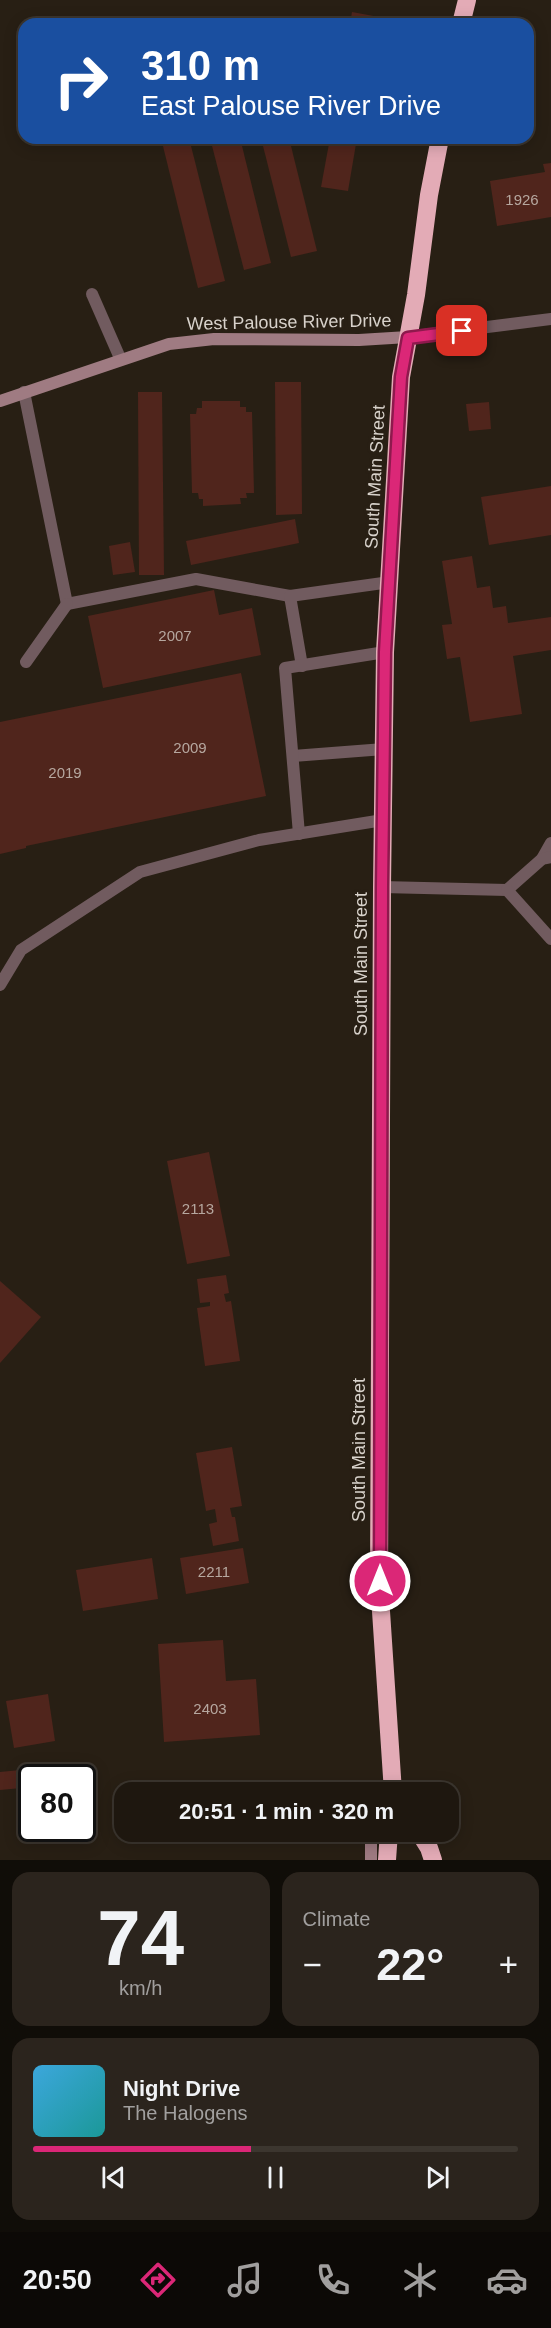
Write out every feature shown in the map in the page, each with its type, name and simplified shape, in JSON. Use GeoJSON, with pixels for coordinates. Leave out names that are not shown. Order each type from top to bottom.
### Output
{"type":"FeatureCollection","features":[{"type":"Feature","properties":{"kind":"highway"},"geometry":{"type":"LineString","coordinates":[[462,18],[467,0]]}},
{"type":"Feature","properties":{"kind":"highway","name":"South Main Street"},"geometry":{"type":"LineString","coordinates":[[392,1782],[380,1581],[385,652],[401,377],[439,144]]}},
{"type":"Feature","properties":{"kind":"highway"},"geometry":{"type":"LineString","coordinates":[[387,1860],[388,1842]]}},
{"type":"Feature","properties":{"kind":"highway"},"geometry":{"type":"LineString","coordinates":[[425,1842],[433,1860]]}},
{"type":"Feature","properties":{"kind":"street"},"geometry":{"type":"LineString","coordinates":[[92,294],[120,358]]}},
{"type":"Feature","properties":{"kind":"street"},"geometry":{"type":"LineString","coordinates":[[408,338],[551,319]]}},
{"type":"Feature","properties":{"kind":"street","name":"West Palouse River Drive"},"geometry":{"type":"LineString","coordinates":[[0,401],[120,358],[169,344],[214,339],[408,338]]}},
{"type":"Feature","properties":{"kind":"street"},"geometry":{"type":"LineString","coordinates":[[24,393],[67,604]]}},
{"type":"Feature","properties":{"kind":"street"},"geometry":{"type":"LineString","coordinates":[[26,662],[67,604],[195,579],[290,596],[390,582]]}},
{"type":"Feature","properties":{"kind":"street"},"geometry":{"type":"LineString","coordinates":[[290,596],[302,666]]}},
{"type":"Feature","properties":{"kind":"street"},"geometry":{"type":"LineString","coordinates":[[299,834],[285,668],[385,652]]}},
{"type":"Feature","properties":{"kind":"street"},"geometry":{"type":"LineString","coordinates":[[293,756],[384,749]]}},
{"type":"Feature","properties":{"kind":"street"},"geometry":{"type":"LineString","coordinates":[[0,985],[21,950],[141,872],[259,840],[383,820]]}},
{"type":"Feature","properties":{"kind":"street"},"geometry":{"type":"LineString","coordinates":[[382,887],[507,890],[547,858],[551,843]]}},
{"type":"Feature","properties":{"kind":"street"},"geometry":{"type":"LineString","coordinates":[[507,890],[551,939]]}},
{"type":"Feature","properties":{"kind":"street"},"geometry":{"type":"LineString","coordinates":[[371,1842],[371,1860]]}},
{"type":"Feature","properties":{"kind":"building"},"geometry":{"type":"Polygon","coordinates":[[[352,12],[379,17],[379,18],[351,18],[352,12]]]}},
{"type":"Feature","properties":{"kind":"building"},"geometry":{"type":"Polygon","coordinates":[[[162,144],[191,144],[225,281],[198,288],[162,144]]]}},
{"type":"Feature","properties":{"kind":"building"},"geometry":{"type":"Polygon","coordinates":[[[212,144],[241,144],[271,263],[244,270],[212,144]]]}},
{"type":"Feature","properties":{"kind":"building"},"geometry":{"type":"Polygon","coordinates":[[[263,144],[290,144],[317,251],[291,257],[263,144]]]}},
{"type":"Feature","properties":{"kind":"building"},"geometry":{"type":"Polygon","coordinates":[[[329,144],[356,144],[348,191],[321,187],[329,144]]]}},
{"type":"Feature","properties":{"kind":"building"},"geometry":{"type":"Polygon","coordinates":[[[551,163],[551,217],[497,226],[490,181],[545,172],[543,164],[551,163]]]}},
{"type":"Feature","properties":{"kind":"building"},"geometry":{"type":"Polygon","coordinates":[[[275,382],[301,382],[302,514],[276,515],[275,382]]]}},
{"type":"Feature","properties":{"kind":"building"},"geometry":{"type":"Polygon","coordinates":[[[138,392],[162,392],[164,575],[139,575],[138,392]]]}},
{"type":"Feature","properties":{"kind":"building"},"geometry":{"type":"Polygon","coordinates":[[[202,401],[240,401],[240,407],[246,407],[246,412],[252,412],[254,493],[246,493],[247,498],[240,498],[241,504],[203,506],[203,499],[199,499],[198,493],[192,493],[190,414],[196,414],[197,408],[202,408],[202,401]]]}},
{"type":"Feature","properties":{"kind":"building"},"geometry":{"type":"Polygon","coordinates":[[[489,402],[491,429],[469,431],[466,404],[489,402]]]}},
{"type":"Feature","properties":{"kind":"building"},"geometry":{"type":"Polygon","coordinates":[[[551,486],[551,535],[489,545],[481,497],[551,486]]]}},
{"type":"Feature","properties":{"kind":"building"},"geometry":{"type":"Polygon","coordinates":[[[295,519],[299,543],[191,565],[186,541],[295,519]]]}},
{"type":"Feature","properties":{"kind":"building"},"geometry":{"type":"Polygon","coordinates":[[[130,542],[135,572],[113,575],[109,546],[130,542]]]}},
{"type":"Feature","properties":{"kind":"building"},"geometry":{"type":"Polygon","coordinates":[[[472,556],[477,588],[490,586],[493,608],[506,606],[508,623],[551,617],[551,650],[513,656],[522,714],[470,722],[460,657],[447,659],[442,625],[452,624],[442,561],[472,556]]]}},
{"type":"Feature","properties":{"kind":"building"},"geometry":{"type":"Polygon","coordinates":[[[214,590],[219,615],[252,608],[261,655],[103,688],[88,616],[214,590]]]}},
{"type":"Feature","properties":{"kind":"building"},"geometry":{"type":"Polygon","coordinates":[[[241,673],[266,796],[26,846],[26,848],[0,854],[0,722],[241,673]]]}},
{"type":"Feature","properties":{"kind":"building"},"geometry":{"type":"Polygon","coordinates":[[[209,1152],[230,1256],[187,1264],[167,1161],[209,1152]]]}},
{"type":"Feature","properties":{"kind":"building"},"geometry":{"type":"Polygon","coordinates":[[[226,1275],[229,1293],[224,1294],[226,1302],[231,1301],[240,1361],[205,1366],[197,1308],[210,1306],[210,1302],[200,1303],[197,1279],[226,1275]]]}},
{"type":"Feature","properties":{"kind":"building"},"geometry":{"type":"Polygon","coordinates":[[[0,1281],[41,1317],[0,1363],[0,1281]]]}},
{"type":"Feature","properties":{"kind":"building"},"geometry":{"type":"Polygon","coordinates":[[[232,1447],[242,1506],[230,1508],[232,1517],[235,1517],[239,1541],[213,1546],[209,1524],[217,1522],[215,1509],[206,1511],[196,1453],[232,1447]]]}},
{"type":"Feature","properties":{"kind":"building"},"geometry":{"type":"Polygon","coordinates":[[[243,1548],[249,1583],[186,1594],[180,1558],[243,1548]]]}},
{"type":"Feature","properties":{"kind":"building"},"geometry":{"type":"Polygon","coordinates":[[[152,1558],[158,1599],[83,1611],[76,1570],[152,1558]]]}},
{"type":"Feature","properties":{"kind":"building"},"geometry":{"type":"Polygon","coordinates":[[[223,1640],[226,1681],[256,1679],[260,1735],[164,1742],[158,1644],[223,1640]]]}},
{"type":"Feature","properties":{"kind":"building"},"geometry":{"type":"Polygon","coordinates":[[[48,1694],[55,1741],[14,1748],[6,1701],[48,1694]]]}},
{"type":"Feature","properties":{"kind":"building"},"geometry":{"type":"Polygon","coordinates":[[[18,1770],[18,1788],[0,1790],[0,1772],[18,1770]]]}},
{"type":"Feature","properties":{"kind":"route"},"geometry":{"type":"LineString","coordinates":[[380,1581],[385,652],[401,377],[408,338],[462,331]]}}]}
